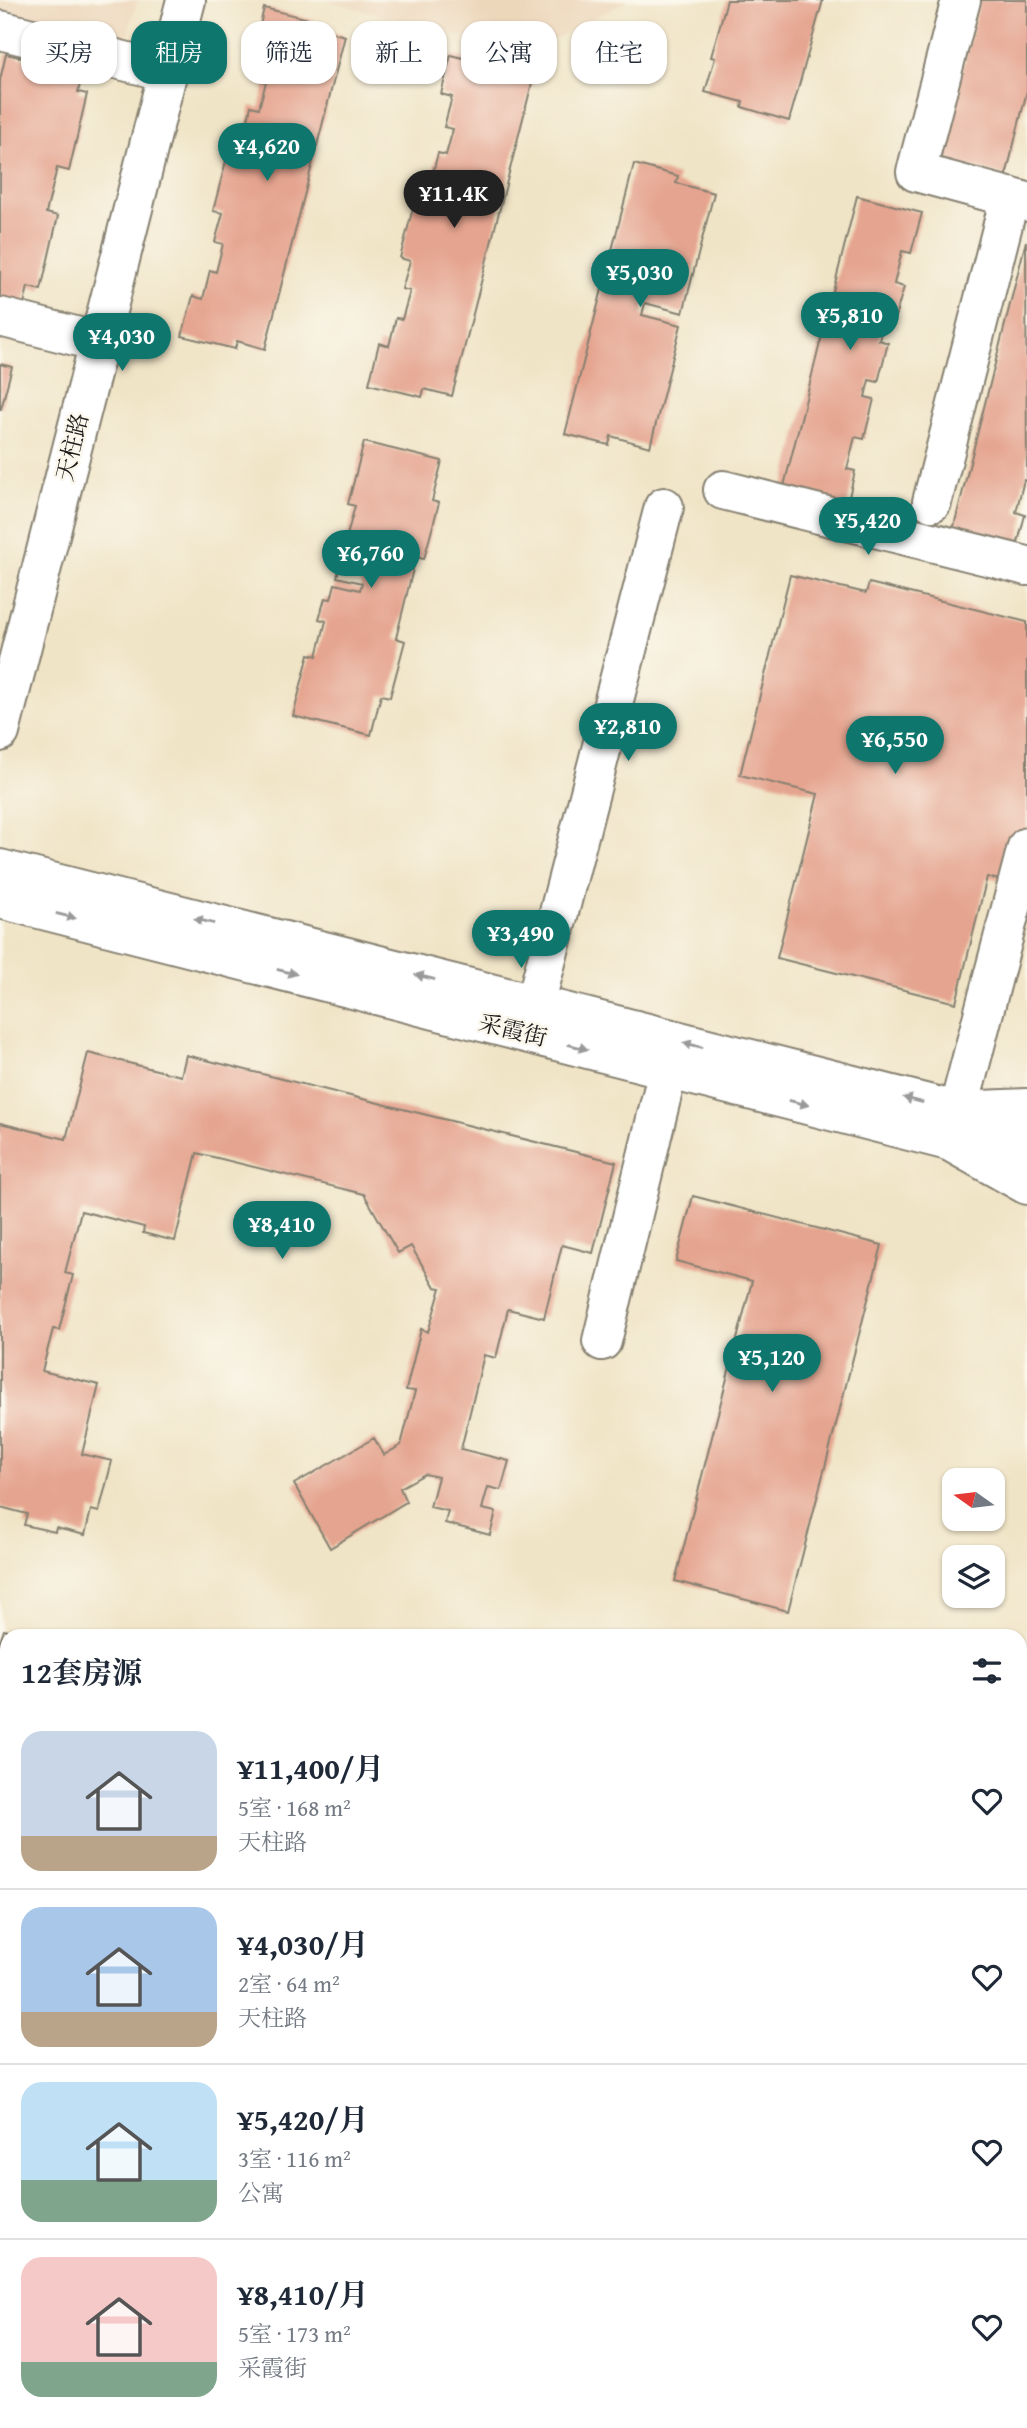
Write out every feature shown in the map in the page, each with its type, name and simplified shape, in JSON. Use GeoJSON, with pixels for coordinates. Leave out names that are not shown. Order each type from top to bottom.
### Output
{"type":"FeatureCollection","features":[{"type":"Feature","properties":{"kind":"main road","name":"天柱路"},"geometry":{"type":"LineString","coordinates":[[181,21],[186,0]]}},
{"type":"Feature","properties":{"kind":"main road"},"geometry":{"type":"LineString","coordinates":[[932,502],[1018,200],[916,172],[961,0]]}},
{"type":"Feature","properties":{"kind":"main road"},"geometry":{"type":"LineString","coordinates":[[0,30],[131,63]]}},
{"type":"Feature","properties":{"kind":"main road","name":"天柱路"},"geometry":{"type":"LineString","coordinates":[[0,732],[165,84]]}},
{"type":"Feature","properties":{"kind":"main road"},"geometry":{"type":"LineString","coordinates":[[0,317],[99,342]]}},
{"type":"Feature","properties":{"kind":"main road"},"geometry":{"type":"LineString","coordinates":[[723,490],[1027,566]]}},
{"type":"Feature","properties":{"kind":"main road"},"geometry":{"type":"LineString","coordinates":[[535,1005],[664,507]]}},
{"type":"Feature","properties":{"kind":"main road"},"geometry":{"type":"LineString","coordinates":[[953,1126],[1027,847]]}},
{"type":"Feature","properties":{"kind":"main road","name":"采霞街"},"geometry":{"type":"LineString","coordinates":[[0,869],[535,1005],[953,1126],[1027,1161]]}},
{"type":"Feature","properties":{"kind":"main road","name":"采霞街"},"geometry":{"type":"LineString","coordinates":[[0,899],[668,1070],[953,1126],[1027,1129]]}},
{"type":"Feature","properties":{"kind":"main road"},"geometry":{"type":"LineString","coordinates":[[602,1341],[668,1070]]}},
{"type":"Feature","properties":{"kind":"main road"},"geometry":{"type":"LineString","coordinates":[[953,1126],[1027,1108]]}},
{"type":"Feature","properties":{"kind":"main road"},"geometry":{"type":"LineString","coordinates":[[953,1126],[1027,1185]]}},
{"type":"Feature","properties":{"kind":"shaded area"},"geometry":{"type":"Polygon","coordinates":[[[0,0],[137,0],[126,44],[117,42],[117,21],[35,21],[0,12],[0,0]]]}},
{"type":"Feature","properties":{"kind":"shaded area"},"geometry":{"type":"Polygon","coordinates":[[[324,0],[629,0],[589,21],[571,21],[571,30],[557,37],[557,21],[461,21],[461,36],[447,32],[447,21],[404,21],[324,0]]]}},
{"type":"Feature","properties":{"kind":"building"},"geometry":{"type":"Polygon","coordinates":[[[727,0],[823,0],[789,121],[742,107],[743,102],[705,92],[715,58],[711,57],[727,0]]]}},
{"type":"Feature","properties":{"kind":"building"},"geometry":{"type":"Polygon","coordinates":[[[980,0],[1027,0],[1027,91],[1006,176],[940,159],[980,0]]]}},
{"type":"Feature","properties":{"kind":"building"},"geometry":{"type":"Polygon","coordinates":[[[264,8],[317,21],[261,21],[264,8]]]}},
{"type":"Feature","properties":{"kind":"building"},"geometry":{"type":"Polygon","coordinates":[[[337,34],[345,36],[337,67],[337,34]]]}},
{"type":"Feature","properties":{"kind":"building"},"geometry":{"type":"Polygon","coordinates":[[[6,54],[21,58],[21,84],[80,84],[78,92],[87,94],[69,171],[57,168],[46,213],[58,216],[41,290],[28,287],[22,312],[0,307],[0,80],[6,54]]]}},
{"type":"Feature","properties":{"kind":"building"},"geometry":{"type":"Polygon","coordinates":[[[451,55],[461,57],[461,84],[532,84],[452,396],[424,389],[422,397],[369,384],[379,343],[389,346],[396,318],[402,319],[410,291],[402,289],[410,261],[400,258],[420,181],[430,184],[438,153],[446,155],[453,129],[444,127],[452,97],[441,94],[444,84],[447,84],[451,55]]]}},
{"type":"Feature","properties":{"kind":"building"},"geometry":{"type":"Polygon","coordinates":[[[265,84],[333,84],[265,349],[237,341],[235,349],[182,336],[193,296],[203,299],[210,270],[216,272],[223,244],[215,242],[223,213],[213,211],[233,134],[244,137],[251,106],[259,108],[265,84]]]}},
{"type":"Feature","properties":{"kind":"building"},"geometry":{"type":"Polygon","coordinates":[[[634,164],[678,176],[676,183],[714,193],[683,313],[645,303],[642,315],[681,325],[650,447],[611,436],[609,445],[565,434],[634,164]]]}},
{"type":"Feature","properties":{"kind":"building"},"geometry":{"type":"Polygon","coordinates":[[[857,196],[922,213],[911,253],[902,251],[894,284],[904,287],[893,324],[884,322],[879,340],[888,343],[878,382],[869,380],[865,397],[874,399],[864,439],[855,437],[847,469],[855,471],[846,510],[782,494],[857,196]]]}},
{"type":"Feature","properties":{"kind":"building"},"geometry":{"type":"Polygon","coordinates":[[[1026,241],[1027,481],[1024,480],[1016,512],[1025,515],[1015,554],[951,538],[1026,241]]]}},
{"type":"Feature","properties":{"kind":"building"},"geometry":{"type":"Polygon","coordinates":[[[0,364],[12,367],[1,409],[0,409],[0,364]]]}},
{"type":"Feature","properties":{"kind":"building"},"geometry":{"type":"Polygon","coordinates":[[[364,442],[442,461],[432,501],[439,503],[424,559],[416,557],[396,638],[405,641],[390,697],[381,695],[371,735],[293,716],[309,654],[317,656],[326,621],[319,619],[325,598],[331,599],[335,584],[360,590],[362,583],[337,577],[342,558],[336,557],[340,538],[346,539],[355,506],[348,504],[364,442]]]}},
{"type":"Feature","properties":{"kind":"building"},"geometry":{"type":"Polygon","coordinates":[[[790,575],[866,593],[869,583],[1027,622],[1027,874],[1024,886],[987,877],[956,1003],[777,958],[818,794],[740,775],[790,575]]]}},
{"type":"Feature","properties":{"kind":"building"},"geometry":{"type":"Polygon","coordinates":[[[88,1053],[181,1076],[186,1055],[616,1162],[593,1253],[562,1245],[544,1318],[508,1309],[496,1358],[484,1355],[461,1449],[509,1461],[501,1490],[488,1487],[482,1509],[496,1512],[490,1535],[445,1523],[448,1511],[430,1507],[438,1477],[425,1474],[400,1488],[406,1502],[330,1548],[294,1484],[374,1438],[384,1455],[401,1445],[415,1391],[406,1390],[421,1329],[428,1332],[441,1288],[435,1287],[411,1246],[398,1253],[364,1194],[197,1153],[175,1241],[143,1233],[144,1227],[81,1211],[65,1273],[73,1275],[59,1330],[53,1329],[42,1371],[99,1385],[82,1454],[112,1461],[99,1512],[91,1510],[85,1535],[56,1528],[55,1532],[24,1525],[27,1514],[0,1507],[0,1123],[66,1139],[88,1053]]]}},
{"type":"Feature","properties":{"kind":"building"},"geometry":{"type":"Polygon","coordinates":[[[693,1196],[882,1245],[788,1611],[675,1581],[752,1281],[676,1261],[693,1196]]]}}]}
